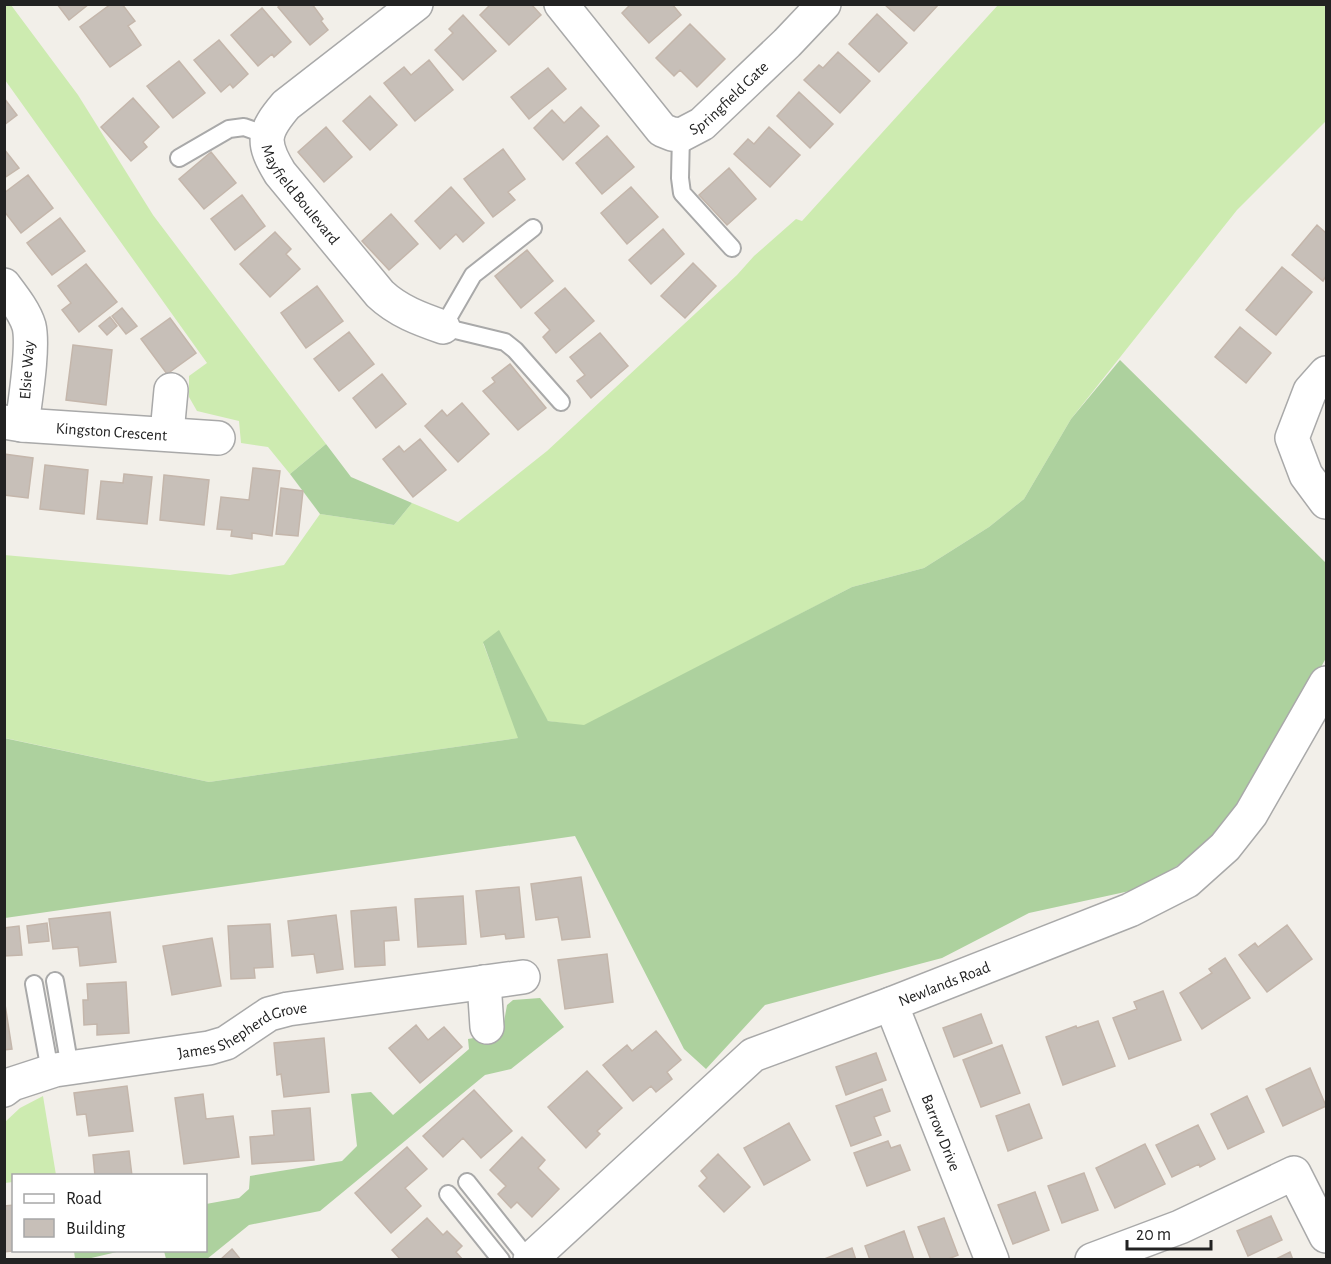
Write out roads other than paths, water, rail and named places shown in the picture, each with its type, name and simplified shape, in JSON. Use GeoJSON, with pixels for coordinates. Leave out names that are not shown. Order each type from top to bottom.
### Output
{"type":"FeatureCollection","features":[{"type":"Feature","properties":{"kind":"street","name":"Mayfield Boulevard"},"geometry":{"type":"LineString","coordinates":[[417,4],[286,105],[274,120],[267,135],[269,154],[280,173],[380,294],[391,305],[443,327]]}},
{"type":"Feature","properties":{"kind":"street","name":"Springfield Gate"},"geometry":{"type":"LineString","coordinates":[[561,4],[662,130],[681,135],[689,133],[702,124],[787,43],[824,4]]}},
{"type":"Feature","properties":{"kind":"street","name":"Elsie Way"},"geometry":{"type":"LineString","coordinates":[[4,285],[29,326],[29,356],[13,423]]}},
{"type":"Feature","properties":{"kind":"street"},"geometry":{"type":"LineString","coordinates":[[1326,373],[1310,391],[1292,438],[1306,475],[1326,502]]}},
{"type":"Feature","properties":{"kind":"street"},"geometry":{"type":"LineString","coordinates":[[167,433],[171,390]]}},
{"type":"Feature","properties":{"kind":"street","name":"Kingston Crescent"},"geometry":{"type":"LineString","coordinates":[[13,423],[218,438]]}},
{"type":"Feature","properties":{"kind":"street","name":"Newlands Road"},"geometry":{"type":"LineString","coordinates":[[530,1260],[753,1055],[891,1004],[1130,910],[1187,881],[1225,847],[1251,814],[1326,683]]}},
{"type":"Feature","properties":{"kind":"street","name":"James Shepherd Grove"},"geometry":{"type":"LineString","coordinates":[[4,1090],[12,1084],[60,1070],[208,1048],[226,1043],[269,1014],[288,1009],[523,977]]}},
{"type":"Feature","properties":{"kind":"street"},"geometry":{"type":"LineString","coordinates":[[484,982],[487,1027]]}},
{"type":"Feature","properties":{"kind":"street","name":"Barrow Drive"},"geometry":{"type":"LineString","coordinates":[[891,1004],[992,1260]]}},
{"type":"Feature","properties":{"kind":"street"},"geometry":{"type":"LineString","coordinates":[[1092,1260],[1180,1227],[1294,1173],[1326,1236]]}},
{"type":"Feature","properties":{"kind":"lane"},"geometry":{"type":"LineString","coordinates":[[179,159],[229,129],[244,127],[267,135]]}},
{"type":"Feature","properties":{"kind":"lane"},"geometry":{"type":"LineString","coordinates":[[681,135],[682,193],[732,248]]}},
{"type":"Feature","properties":{"kind":"lane"},"geometry":{"type":"LineString","coordinates":[[533,228],[473,275],[443,327],[505,342],[515,350],[561,402]]}},
{"type":"Feature","properties":{"kind":"lane"},"geometry":{"type":"LineString","coordinates":[[56,981],[60,1070]]}},
{"type":"Feature","properties":{"kind":"lane"},"geometry":{"type":"LineString","coordinates":[[34,984],[60,1070]]}},
{"type":"Feature","properties":{"kind":"lane"},"geometry":{"type":"LineString","coordinates":[[467,1182],[530,1260]]}},
{"type":"Feature","properties":{"kind":"lane"},"geometry":{"type":"LineString","coordinates":[[448,1194],[501,1260]]}}]}
